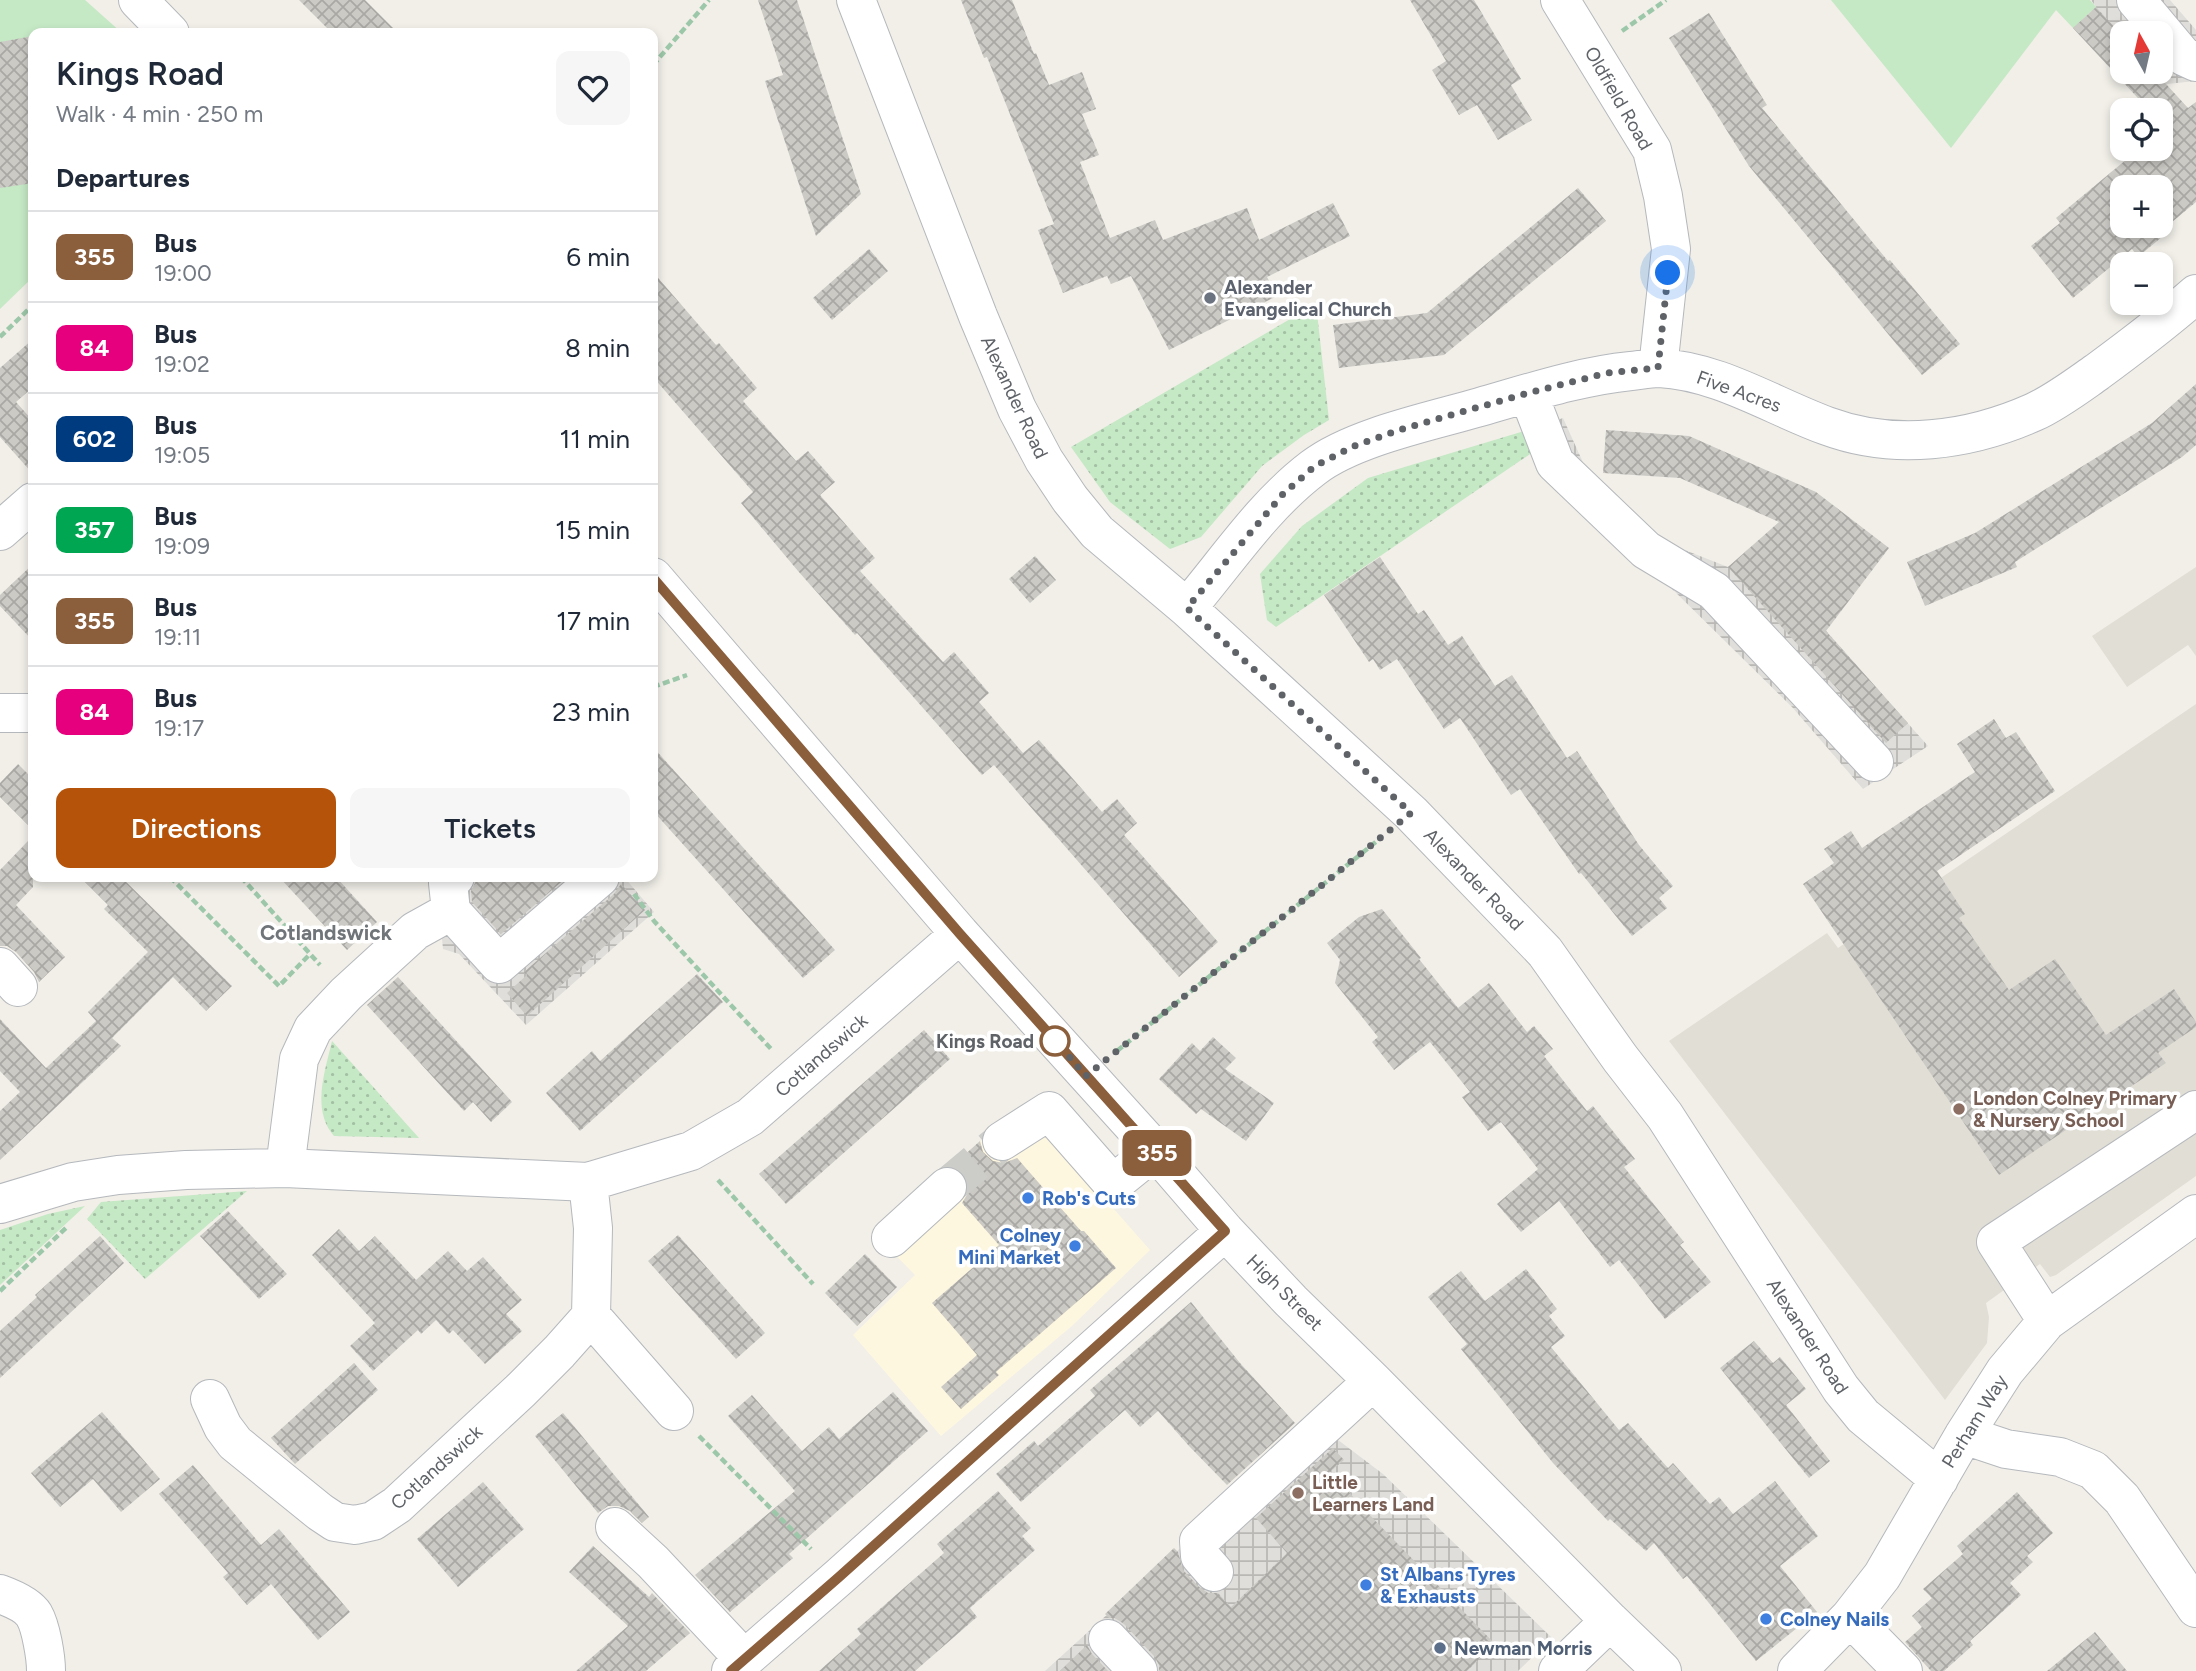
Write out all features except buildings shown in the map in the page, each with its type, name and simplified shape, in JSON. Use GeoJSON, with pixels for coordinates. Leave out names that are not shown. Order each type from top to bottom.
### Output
{"type":"FeatureCollection","features":[{"type":"Feature","properties":{"kind":"street"},"geometry":{"type":"LineString","coordinates":[[138,0],[165,28]]}},
{"type":"Feature","properties":{"kind":"street","name":"Alexander Road"},"geometry":{"type":"LineString","coordinates":[[856,0],[978,316],[1017,409],[1044,460],[1070,499],[1097,532],[1187,608],[1411,813],[1545,952],[1665,1116],[1841,1390],[1863,1416],[1939,1479]]}},
{"type":"Feature","properties":{"kind":"street","name":"Oldfield Road"},"geometry":{"type":"LineString","coordinates":[[1560,0],[1651,150],[1663,196],[1671,249],[1658,368]]}},
{"type":"Feature","properties":{"kind":"street"},"geometry":{"type":"LineString","coordinates":[[2136,0],[2183,56],[2196,62]]}},
{"type":"Feature","properties":{"kind":"street","name":"Five Acres"},"geometry":{"type":"LineString","coordinates":[[1187,608],[1283,494],[1315,466],[1354,446],[1399,430],[1607,373],[1658,368],[1700,374],[1727,383],[1862,438],[1946,438],[1988,429],[2036,411],[2071,390],[2151,333],[2196,294]]}},
{"type":"Feature","properties":{"kind":"street"},"geometry":{"type":"LineString","coordinates":[[1528,393],[1555,463],[1646,550],[1714,591],[1874,762]]}},
{"type":"Feature","properties":{"kind":"street"},"geometry":{"type":"LineString","coordinates":[[0,531],[28,506]]}},
{"type":"Feature","properties":{"kind":"street","name":"High Street"},"geometry":{"type":"LineString","coordinates":[[658,584],[960,934],[1225,1231],[1662,1671]]}},
{"type":"Feature","properties":{"kind":"street"},"geometry":{"type":"LineString","coordinates":[[0,713],[28,713]]}},
{"type":"Feature","properties":{"kind":"street"},"geometry":{"type":"LineString","coordinates":[[285,1168],[299,1059],[313,1029],[346,994],[453,894],[499,964],[612,882]]}},
{"type":"Feature","properties":{"kind":"street","name":"Cotlandswick"},"geometry":{"type":"LineString","coordinates":[[0,1204],[73,1182],[118,1175],[186,1170],[285,1168],[588,1182],[691,1151],[750,1117],[960,934]]}},
{"type":"Feature","properties":{"kind":"street"},"geometry":{"type":"LineString","coordinates":[[2046,1321],[1996,1242],[2196,1110]]}},
{"type":"Feature","properties":{"kind":"street"},"geometry":{"type":"LineString","coordinates":[[1002,1141],[1049,1111],[1113,1184],[1155,1150]]}},
{"type":"Feature","properties":{"kind":"street"},"geometry":{"type":"LineString","coordinates":[[588,1182],[593,1228],[591,1316],[674,1411]]}},
{"type":"Feature","properties":{"kind":"street"},"geometry":{"type":"LineString","coordinates":[[891,1238],[947,1187]]}},
{"type":"Feature","properties":{"kind":"street","name":"Perham Way"},"geometry":{"type":"LineString","coordinates":[[1797,1671],[1850,1617],[1882,1576],[1964,1435],[2005,1371],[2046,1321],[2196,1214]]}},
{"type":"Feature","properties":{"kind":"street"},"geometry":{"type":"LineString","coordinates":[[615,1527],[653,1562],[738,1665],[1225,1231]]}},
{"type":"Feature","properties":{"kind":"street","name":"Cotlandswick"},"geometry":{"type":"LineString","coordinates":[[210,1399],[235,1443],[320,1512],[335,1522],[355,1525],[373,1521],[397,1504],[520,1391],[591,1316]]}},
{"type":"Feature","properties":{"kind":"street"},"geometry":{"type":"LineString","coordinates":[[1214,1572],[1200,1556],[1199,1541],[1373,1381]]}},
{"type":"Feature","properties":{"kind":"street"},"geometry":{"type":"LineString","coordinates":[[1964,1435],[2006,1449],[2060,1457],[2093,1470],[2122,1499],[2196,1608]]}},
{"type":"Feature","properties":{"kind":"street"},"geometry":{"type":"LineString","coordinates":[[0,1594],[13,1599],[33,1614],[46,1656],[46,1671]]}},
{"type":"Feature","properties":{"kind":"street"},"geometry":{"type":"LineString","coordinates":[[1850,1617],[1903,1671]]}},
{"type":"Feature","properties":{"kind":"street"},"geometry":{"type":"LineString","coordinates":[[1558,1671],[1610,1621]]}},
{"type":"Feature","properties":{"kind":"street"},"geometry":{"type":"LineString","coordinates":[[1108,1639],[1138,1671]]}},
{"type":"Feature","properties":{"kind":"path"},"geometry":{"type":"LineString","coordinates":[[658,59],[709,0]]}},
{"type":"Feature","properties":{"kind":"path"},"geometry":{"type":"LineString","coordinates":[[1593,52],[1666,0]]}},
{"type":"Feature","properties":{"kind":"path"},"geometry":{"type":"LineString","coordinates":[[0,337],[28,310]]}},
{"type":"Feature","properties":{"kind":"path"},"geometry":{"type":"LineString","coordinates":[[1086,1076],[1411,813]]}},
{"type":"Feature","properties":{"kind":"path"},"geometry":{"type":"LineString","coordinates":[[175,882],[279,986],[310,954]]}},
{"type":"Feature","properties":{"kind":"path"},"geometry":{"type":"LineString","coordinates":[[245,882],[346,994]]}},
{"type":"Feature","properties":{"kind":"path"},"geometry":{"type":"LineString","coordinates":[[614,882],[654,921],[796,1077]]}},
{"type":"Feature","properties":{"kind":"path"},"geometry":{"type":"LineString","coordinates":[[691,1151],[813,1284]]}},
{"type":"Feature","properties":{"kind":"path"},"geometry":{"type":"LineString","coordinates":[[0,1291],[77,1218]]}},
{"type":"Feature","properties":{"kind":"path"},"geometry":{"type":"LineString","coordinates":[[674,1411],[839,1577]]}},
{"type":"Feature","properties":{"kind":"shaded area"},"geometry":{"type":"Polygon","coordinates":[[[2091,0],[2170,0],[2196,30],[2196,81],[2174,83],[2174,21],[2110,21],[2110,68],[2073,28],[2096,7],[2091,0]]]}},
{"type":"Feature","properties":{"kind":"shaded area"},"geometry":{"type":"Polygon","coordinates":[[[2125,84],[2167,84],[2151,98],[2138,98],[2125,84]]]}},
{"type":"Feature","properties":{"kind":"shaded area"},"geometry":{"type":"Polygon","coordinates":[[[1563,418],[1590,478],[1641,533],[1728,567],[1752,547],[1928,746],[1863,789],[1792,707],[1533,452],[1528,430],[1563,418]]]}},
{"type":"Feature","properties":{"kind":"shaded area"},"geometry":{"type":"Polygon","coordinates":[[[2196,567],[2196,656],[2188,645],[2127,687],[2092,636],[2196,567]]]}},
{"type":"Feature","properties":{"kind":"shaded area","name":"London Colney Primary & Nursery School"},"geometry":{"type":"Polygon","coordinates":[[[2196,704],[2196,1176],[2056,1275],[2050,1277],[2040,1264],[1986,1303],[1989,1317],[1987,1343],[1945,1400],[1669,1041],[1827,933],[1838,948],[2196,704]]]}},
{"type":"Feature","properties":{"kind":"shaded area"},"geometry":{"type":"Polygon","coordinates":[[[436,882],[628,882],[654,912],[526,1025],[459,954],[443,949],[436,882]]]}},
{"type":"Feature","properties":{"kind":"shaded area"},"geometry":{"type":"Polygon","coordinates":[[[1022,1105],[1150,1250],[1073,1325],[941,1436],[853,1335],[915,1275],[875,1234],[1022,1105]]]}},
{"type":"Feature","properties":{"kind":"shaded area"},"geometry":{"type":"Polygon","coordinates":[[[1317,1424],[1383,1474],[1552,1638],[1518,1671],[1045,1671],[1317,1424]]]}},
{"type":"Feature","properties":{"kind":"green space"},"geometry":{"type":"Polygon","coordinates":[[[0,0],[85,0],[116,28],[28,28],[28,282],[0,309],[0,0]]]}},
{"type":"Feature","properties":{"kind":"green space"},"geometry":{"type":"Polygon","coordinates":[[[1831,0],[2090,0],[2096,7],[2073,28],[2056,10],[1951,148],[1831,0]]]}},
{"type":"Feature","properties":{"kind":"green space"},"geometry":{"type":"Polygon","coordinates":[[[1316,304],[1329,420],[1262,466],[1201,537],[1170,549],[1110,502],[1071,447],[1316,304]]]}},
{"type":"Feature","properties":{"kind":"green space"},"geometry":{"type":"Polygon","coordinates":[[[1528,430],[1533,452],[1276,627],[1267,620],[1260,574],[1302,526],[1368,478],[1528,430]]]}},
{"type":"Feature","properties":{"kind":"green space"},"geometry":{"type":"Polygon","coordinates":[[[332,1041],[419,1138],[334,1136],[327,1125],[321,1102],[323,1078],[332,1041]]]}},
{"type":"Feature","properties":{"kind":"green space"},"geometry":{"type":"Polygon","coordinates":[[[247,1191],[145,1279],[87,1219],[101,1202],[247,1191]]]}},
{"type":"Feature","properties":{"kind":"green space"},"geometry":{"type":"Polygon","coordinates":[[[85,1206],[0,1285],[0,1230],[48,1214],[85,1206]]]}},
{"type":"Feature","properties":{"kind":"tunnel"},"geometry":{"type":"LineString","coordinates":[[947,1187],[1002,1141]]}},
{"type":"Feature","properties":{"kind":"bus line","name":"355"},"geometry":{"type":"LineString","coordinates":[[658,584],[960,934],[1225,1231],[731,1671]]}},
{"type":"Feature","properties":{"kind":"place","name":"Alexander Evangelical Church"},"geometry":{"type":"Point","coordinates":[1210,298]}},
{"type":"Feature","properties":{"kind":"place","name":"Kings Road"},"geometry":{"type":"Point","coordinates":[1055,1041]}},
{"type":"Feature","properties":{"kind":"place","name":"London Colney Primary & Nursery School"},"geometry":{"type":"Point","coordinates":[1959,1109]}},
{"type":"Feature","properties":{"kind":"place","name":"Rob's Cuts"},"geometry":{"type":"Point","coordinates":[1028,1198]}},
{"type":"Feature","properties":{"kind":"place","name":"Colney Mini Market"},"geometry":{"type":"Point","coordinates":[1075,1246]}},
{"type":"Feature","properties":{"kind":"place","name":"Little Learners Land"},"geometry":{"type":"Point","coordinates":[1298,1493]}},
{"type":"Feature","properties":{"kind":"place","name":"St Albans Tyres & Exhausts"},"geometry":{"type":"Point","coordinates":[1366,1585]}},
{"type":"Feature","properties":{"kind":"place","name":"Colney Nails"},"geometry":{"type":"Point","coordinates":[1766,1619]}},
{"type":"Feature","properties":{"kind":"place","name":"Newman Morris"},"geometry":{"type":"Point","coordinates":[1440,1648]}},
{"type":"Feature","properties":{"kind":"district","name":"Cotlandswick"},"geometry":{"type":"Point","coordinates":[326,933]}},
{"type":"Feature","properties":{"kind":"route"},"geometry":{"type":"LineString","coordinates":[[1055,1041],[1050,1035],[1086,1076],[1411,813],[1187,608],[1283,494],[1315,466],[1354,446],[1399,430],[1528,393],[1607,373],[1658,368],[1668,273]]}}]}
